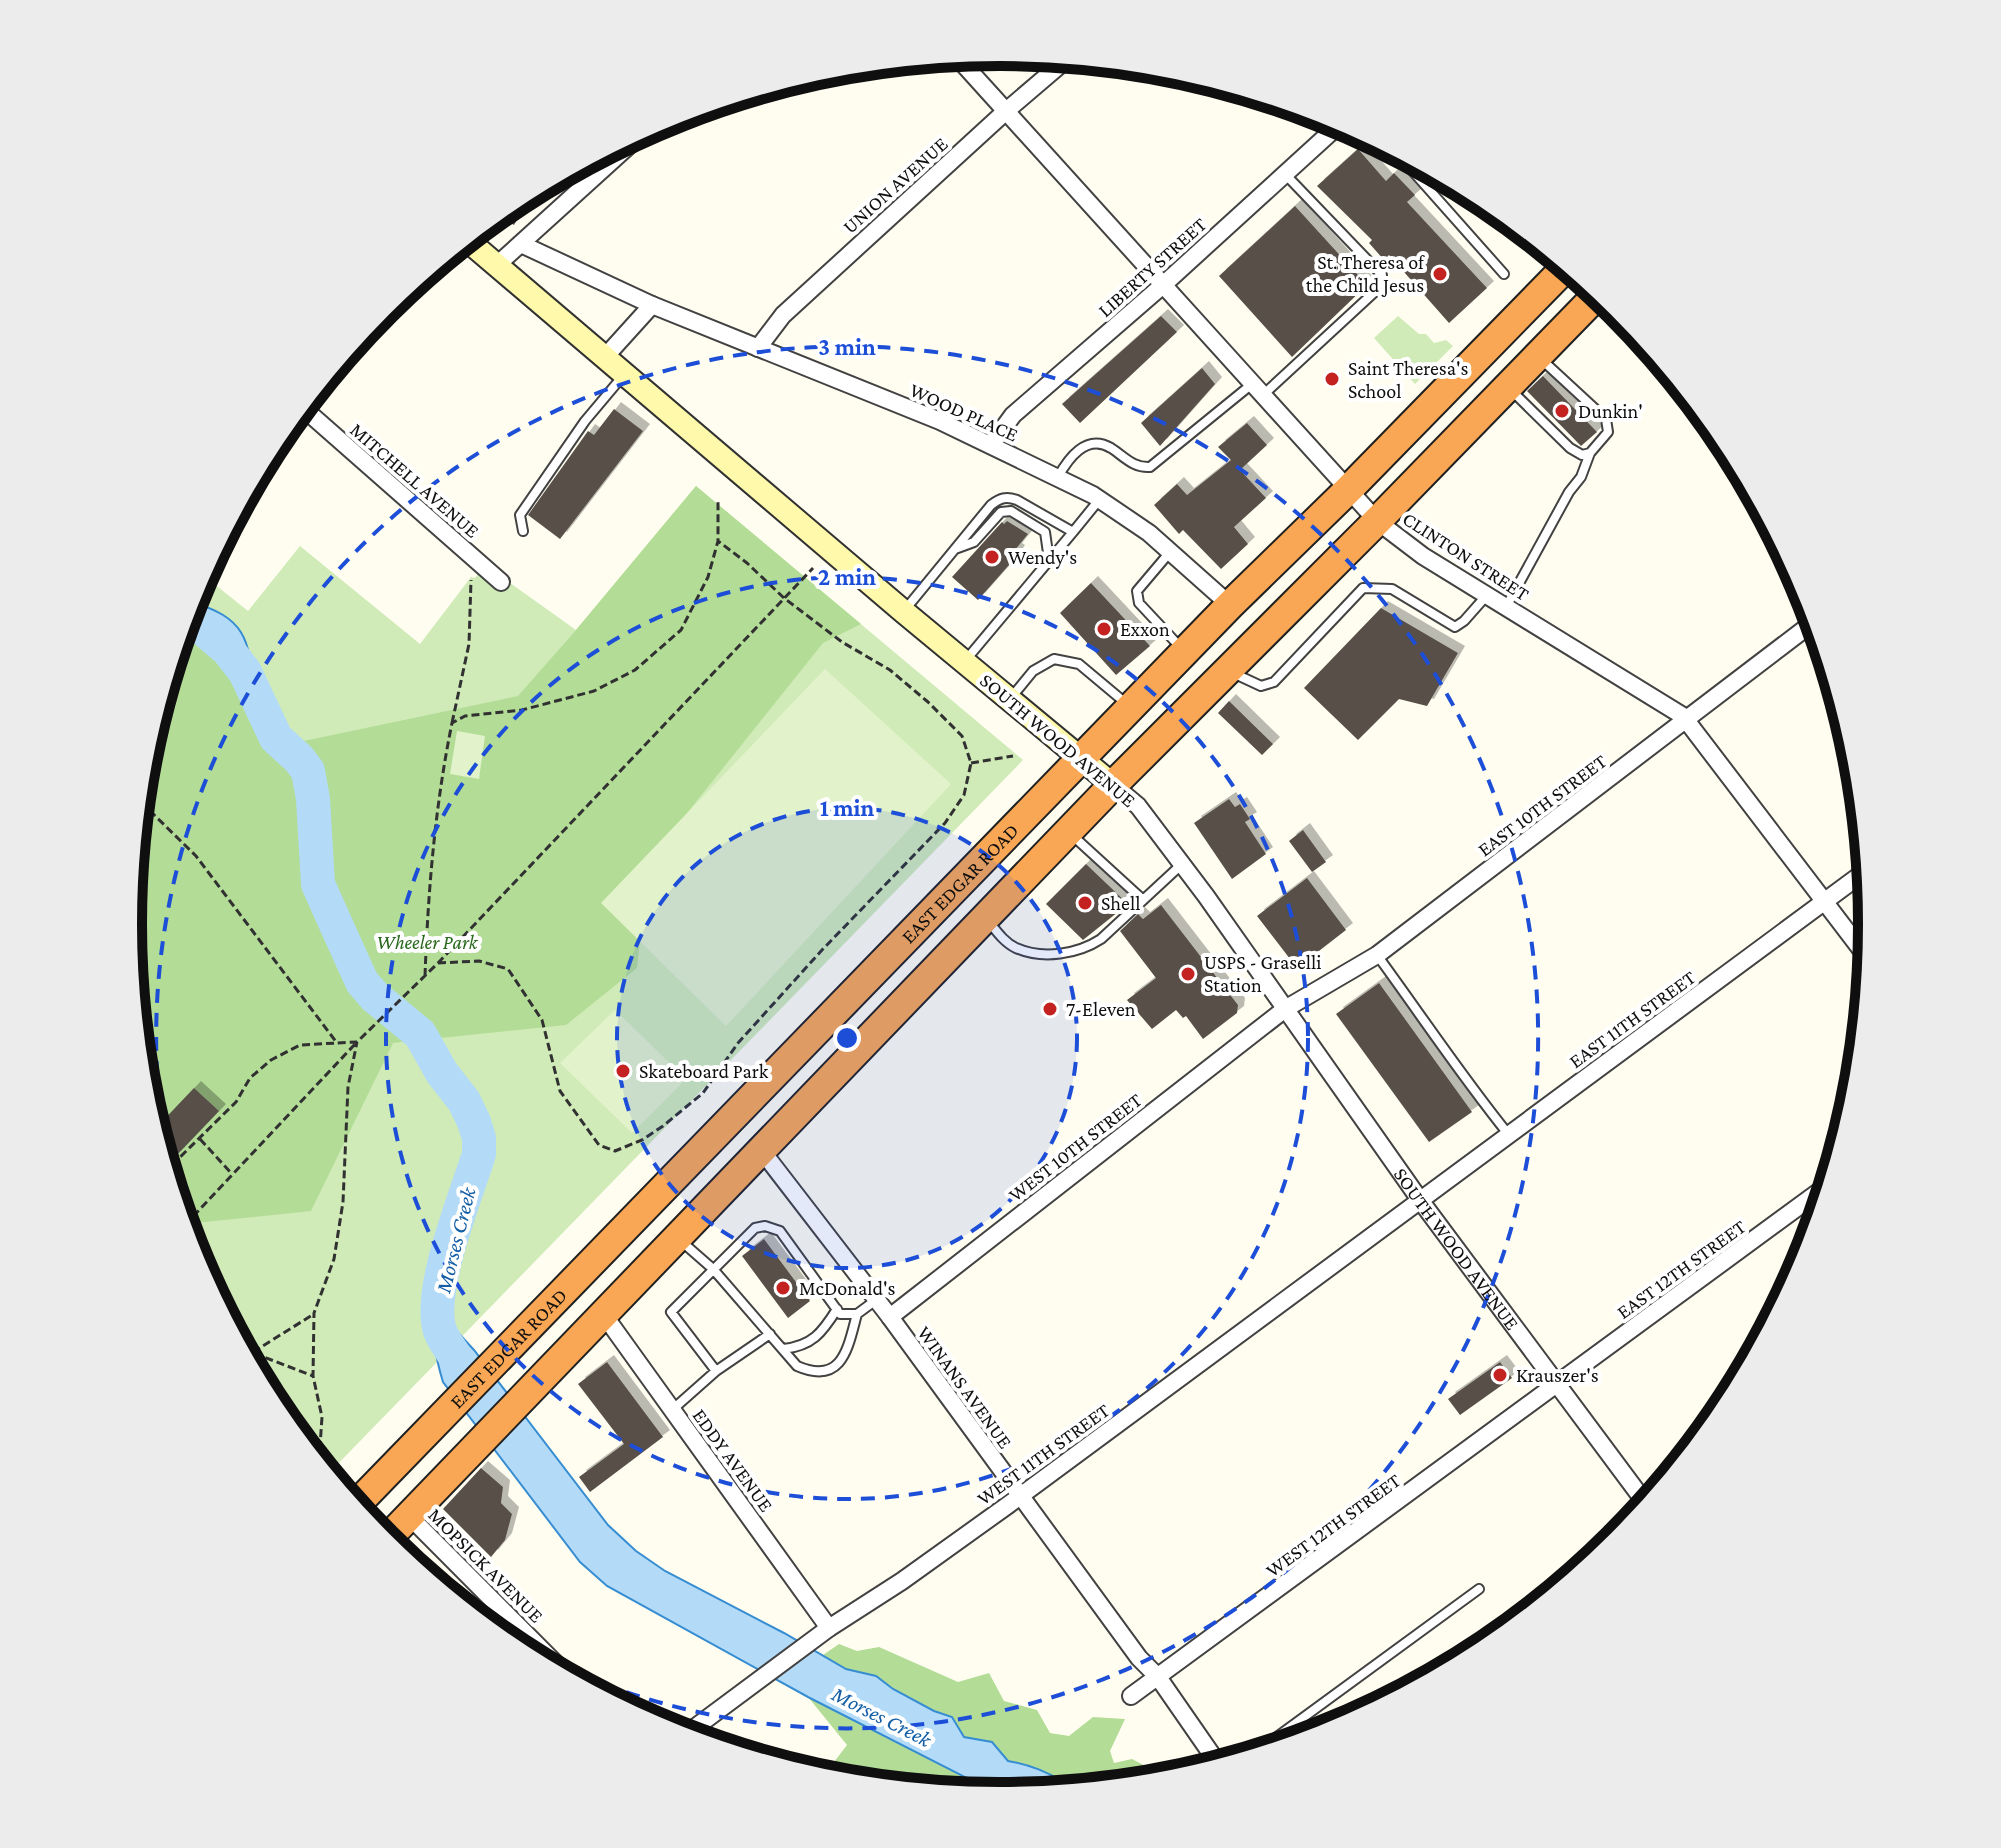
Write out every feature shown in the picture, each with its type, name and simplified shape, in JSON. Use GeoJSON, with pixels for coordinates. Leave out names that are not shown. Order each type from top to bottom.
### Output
{"type":"FeatureCollection","features":[{"type":"Feature","properties":{"kind":"highway","name":"EAST EDGAR ROAD"},"geometry":{"type":"LineString","coordinates":[[363,1498],[1230,605],[1348,490],[1560,274]]}},
{"type":"Feature","properties":{"kind":"highway"},"geometry":{"type":"LineString","coordinates":[[394,1531],[1113,785],[1229,671],[1590,302]]}},
{"type":"Feature","properties":{"kind":"main road","name":"SOUTH WOOD AVENUE"},"geometry":{"type":"LineString","coordinates":[[474,246],[904,612],[1113,785]]}},
{"type":"Feature","properties":{"kind":"street","name":"CLINTON STREET"},"geometry":{"type":"LineString","coordinates":[[966,67],[1377,521],[1423,556],[1686,720],[1858,945]]}},
{"type":"Feature","properties":{"kind":"street","name":"UNION AVENUE"},"geometry":{"type":"LineString","coordinates":[[758,348],[783,315],[1056,68]]}},
{"type":"Feature","properties":{"kind":"street","name":"LIBERTY STREET"},"geometry":{"type":"LineString","coordinates":[[991,445],[1013,415],[1163,285],[1331,132]]}},
{"type":"Feature","properties":{"kind":"street"},"geometry":{"type":"LineString","coordinates":[[497,265],[617,156]]}},
{"type":"Feature","properties":{"kind":"street","name":"WOOD PLACE"},"geometry":{"type":"LineString","coordinates":[[521,244],[652,305],[940,421],[1058,477],[1134,521],[1230,605]]}},
{"type":"Feature","properties":{"kind":"street"},"geometry":{"type":"LineString","coordinates":[[605,357],[652,305]]}},
{"type":"Feature","properties":{"kind":"street","name":"MITCHELL AVENUE"},"geometry":{"type":"LineString","coordinates":[[311,415],[501,582]]}},
{"type":"Feature","properties":{"kind":"street","name":"EAST 10TH STREET"},"geometry":{"type":"LineString","coordinates":[[1285,1009],[1377,955],[1805,628]]}},
{"type":"Feature","properties":{"kind":"street","name":"SOUTH WOOD AVENUE"},"geometry":{"type":"LineString","coordinates":[[1113,785],[1138,806],[1182,864],[1420,1200],[1640,1496]]}},
{"type":"Feature","properties":{"kind":"street","name":"EAST 11TH STREET"},"geometry":{"type":"LineString","coordinates":[[1420,1200],[1857,877]]}},
{"type":"Feature","properties":{"kind":"street","name":"WEST 10TH STREET"},"geometry":{"type":"LineString","coordinates":[[890,1317],[1285,1009]]}},
{"type":"Feature","properties":{"kind":"street","name":"WINANS AVENUE"},"geometry":{"type":"LineString","coordinates":[[762,1151],[890,1317],[1139,1658],[1158,1677],[1212,1756]]}},
{"type":"Feature","properties":{"kind":"street","name":"EAST 12TH STREET"},"geometry":{"type":"LineString","coordinates":[[1558,1385],[1814,1195]]}},
{"type":"Feature","properties":{"kind":"street","name":"WEST 11TH STREET"},"geometry":{"type":"LineString","coordinates":[[697,1726],[829,1628],[902,1581],[1021,1496],[1420,1200]]}},
{"type":"Feature","properties":{"kind":"street","name":"EDDY AVENUE"},"geometry":{"type":"LineString","coordinates":[[604,1315],[829,1628]]}},
{"type":"Feature","properties":{"kind":"street","name":"WEST 12TH STREET"},"geometry":{"type":"LineString","coordinates":[[1131,1696],[1558,1385]]}},
{"type":"Feature","properties":{"kind":"street","name":"MOPSICK AVENUE"},"geometry":{"type":"LineString","coordinates":[[408,1515],[538,1646]]}},
{"type":"Feature","properties":{"kind":"lane"},"geometry":{"type":"LineString","coordinates":[[1414,172],[1504,274]]}},
{"type":"Feature","properties":{"kind":"lane"},"geometry":{"type":"LineString","coordinates":[[1058,477],[1071,454],[1091,445],[1105,445],[1142,468],[1150,467],[1297,363],[1381,286],[1382,275],[1285,174]]}},
{"type":"Feature","properties":{"kind":"lane"},"geometry":{"type":"LineString","coordinates":[[1506,607],[1569,492],[1581,477],[1590,453],[1608,432],[1606,419],[1540,353]]}},
{"type":"Feature","properties":{"kind":"lane"},"geometry":{"type":"LineString","coordinates":[[523,531],[520,515],[585,421],[626,373]]}},
{"type":"Feature","properties":{"kind":"lane"},"geometry":{"type":"LineString","coordinates":[[1508,387],[1576,453],[1590,453]]}},
{"type":"Feature","properties":{"kind":"lane"},"geometry":{"type":"LineString","coordinates":[[904,612],[991,505],[1009,497],[1062,523],[1073,532]]}},
{"type":"Feature","properties":{"kind":"lane"},"geometry":{"type":"LineString","coordinates":[[965,661],[1100,499]]}},
{"type":"Feature","properties":{"kind":"lane"},"geometry":{"type":"LineString","coordinates":[[955,549],[974,542],[1001,512],[1011,511],[1045,532],[1049,560]]}},
{"type":"Feature","properties":{"kind":"lane"},"geometry":{"type":"LineString","coordinates":[[1171,552],[1137,591],[1139,603],[1186,652]]}},
{"type":"Feature","properties":{"kind":"lane"},"geometry":{"type":"LineString","coordinates":[[1229,671],[1261,686],[1274,682],[1363,588],[1392,589],[1455,627],[1487,595]]}},
{"type":"Feature","properties":{"kind":"lane"},"geometry":{"type":"LineString","coordinates":[[1009,700],[1033,671],[1054,659],[1079,664],[1131,708]]}},
{"type":"Feature","properties":{"kind":"lane"},"geometry":{"type":"LineString","coordinates":[[1069,833],[1142,899]]}},
{"type":"Feature","properties":{"kind":"lane"},"geometry":{"type":"LineString","coordinates":[[986,919],[1003,939],[1016,948],[1050,954],[1072,953],[1101,939],[1182,864]]}},
{"type":"Feature","properties":{"kind":"lane"},"geometry":{"type":"LineString","coordinates":[[1377,955],[1461,1076],[1509,1135]]}},
{"type":"Feature","properties":{"kind":"lane"},"geometry":{"type":"LineString","coordinates":[[716,1371],[671,1312],[755,1228],[773,1227],[780,1231],[840,1314],[857,1314],[877,1300]]}},
{"type":"Feature","properties":{"kind":"lane"},"geometry":{"type":"LineString","coordinates":[[678,1238],[713,1269],[797,1366],[808,1371],[834,1367],[846,1357],[857,1314]]}},
{"type":"Feature","properties":{"kind":"lane"},"geometry":{"type":"LineString","coordinates":[[783,1349],[800,1348],[815,1341],[837,1309]]}},
{"type":"Feature","properties":{"kind":"lane"},"geometry":{"type":"LineString","coordinates":[[672,1410],[716,1371],[770,1334]]}},
{"type":"Feature","properties":{"kind":"lane"},"geometry":{"type":"LineString","coordinates":[[1280,1735],[1479,1589]]}},
{"type":"Feature","properties":{"kind":"lane"},"geometry":{"type":"LineString","coordinates":[[521,1635],[524,1632]]}},
{"type":"Feature","properties":{"kind":"path"},"geometry":{"type":"LineString","coordinates":[[452,723],[465,716],[522,710],[594,691],[635,670],[681,630],[708,577],[718,541],[718,499]]}},
{"type":"Feature","properties":{"kind":"path"},"geometry":{"type":"LineString","coordinates":[[438,963],[479,961],[508,969],[542,1020],[560,1091],[599,1145],[615,1151],[642,1140],[703,1093],[738,1043],[822,950],[945,823],[964,795],[971,763],[962,736],[890,670],[842,642],[784,598],[718,541]]}},
{"type":"Feature","properties":{"kind":"path"},"geometry":{"type":"LineString","coordinates":[[194,1215],[813,568]]}},
{"type":"Feature","properties":{"kind":"path"},"geometry":{"type":"LineString","coordinates":[[425,976],[429,888],[445,754],[469,644],[471,577]]}},
{"type":"Feature","properties":{"kind":"path"},"geometry":{"type":"LineString","coordinates":[[971,763],[1013,756]]}},
{"type":"Feature","properties":{"kind":"path"},"geometry":{"type":"LineString","coordinates":[[150,811],[196,856],[337,1043]]}},
{"type":"Feature","properties":{"kind":"path"},"geometry":{"type":"LineString","coordinates":[[176,1161],[236,1102],[250,1078],[271,1060],[300,1045],[357,1042]]}},
{"type":"Feature","properties":{"kind":"path"},"geometry":{"type":"LineString","coordinates":[[320,1446],[322,1417],[313,1376],[314,1313],[334,1259],[343,1202],[348,1087],[357,1042]]}},
{"type":"Feature","properties":{"kind":"path"},"geometry":{"type":"LineString","coordinates":[[200,1139],[232,1174]]}},
{"type":"Feature","properties":{"kind":"path"},"geometry":{"type":"LineString","coordinates":[[256,1350],[314,1313]]}},
{"type":"Feature","properties":{"kind":"path"},"geometry":{"type":"LineString","coordinates":[[258,1354],[313,1376]]}},
{"type":"Feature","properties":{"kind":"green space"},"geometry":{"type":"Polygon","coordinates":[[[1398,316],[1419,334],[1426,334],[1434,343],[1446,340],[1453,346],[1415,384],[1374,338],[1398,316]]]}},
{"type":"Feature","properties":{"kind":"green space","name":"Wheeler Park"},"geometry":{"type":"Polygon","coordinates":[[[696,486],[1023,760],[336,1466],[287,1401],[231,1303],[188,1200],[159,1091],[144,980],[142,924],[150,812],[172,702],[188,648],[214,584],[248,611],[300,546],[420,644],[471,577],[475,578],[485,565],[576,630],[696,486]]]}},
{"type":"Feature","properties":{"kind":"green space"},"geometry":{"type":"Polygon","coordinates":[[[696,486],[861,624],[823,643],[648,862],[637,968],[566,1025],[393,1043],[311,1211],[197,1223],[172,1146],[159,1091],[144,980],[142,924],[144,868],[159,757],[192,638],[220,650],[299,742],[518,696],[696,486]]]}},
{"type":"Feature","properties":{"kind":"green space"},"geometry":{"type":"Polygon","coordinates":[[[825,669],[951,784],[726,1026],[601,903],[825,669]]]}},
{"type":"Feature","properties":{"kind":"green space"},"geometry":{"type":"Polygon","coordinates":[[[457,731],[485,736],[479,779],[450,774],[457,731]]]}},
{"type":"Feature","properties":{"kind":"green space","name":"Skateboard Park"},"geometry":{"type":"Polygon","coordinates":[[[615,1010],[686,1079],[632,1133],[560,1063],[615,1010]]]}},
{"type":"Feature","properties":{"kind":"green space"},"geometry":{"type":"Polygon","coordinates":[[[839,1644],[857,1651],[879,1647],[958,1682],[989,1673],[1004,1701],[1037,1710],[1050,1733],[1069,1736],[1093,1717],[1125,1719],[1110,1751],[1114,1763],[1132,1759],[1151,1769],[1059,1780],[1008,1761],[992,1742],[964,1737],[952,1717],[893,1689],[876,1676],[846,1669],[823,1655],[839,1644]]]}},
{"type":"Feature","properties":{"kind":"green space"},"geometry":{"type":"Polygon","coordinates":[[[808,1697],[973,1781],[889,1775],[831,1766],[847,1745],[808,1697]]]}},
{"type":"Feature","properties":{"kind":"water"},"geometry":{"type":"Polygon","coordinates":[[[204,606],[223,615],[241,632],[250,656],[253,689],[220,650],[192,638],[204,606]]]}},
{"type":"Feature","properties":{"kind":"water"},"geometry":{"type":"Polygon","coordinates":[[[438,1311],[474,1350],[608,1525],[636,1551],[665,1571],[846,1669],[876,1676],[893,1689],[952,1717],[964,1737],[992,1742],[1008,1761],[1059,1780],[973,1781],[808,1697],[607,1586],[580,1562],[443,1382],[435,1347],[438,1311]]]}},
{"type":"Feature","properties":{"kind":"building"},"geometry":{"type":"Polygon","coordinates":[[[1358,149],[1386,181],[1394,173],[1415,195],[1407,202],[1487,288],[1449,323],[1389,255],[1384,260],[1369,243],[1372,240],[1317,186],[1358,149]]]}},
{"type":"Feature","properties":{"kind":"building"},"geometry":{"type":"Polygon","coordinates":[[[1295,206],[1367,285],[1292,357],[1219,276],[1295,206]]]}},
{"type":"Feature","properties":{"kind":"building"},"geometry":{"type":"Polygon","coordinates":[[[521,213],[514,225],[509,222],[521,213]]]}},
{"type":"Feature","properties":{"kind":"building"},"geometry":{"type":"Polygon","coordinates":[[[1161,316],[1177,332],[1080,423],[1062,404],[1161,316]]]}},
{"type":"Feature","properties":{"kind":"building"},"geometry":{"type":"Polygon","coordinates":[[[1202,368],[1215,384],[1160,446],[1141,423],[1202,368]]]}},
{"type":"Feature","properties":{"kind":"building","name":"Dunkin'"},"geometry":{"type":"Polygon","coordinates":[[[1543,376],[1597,432],[1581,446],[1527,391],[1543,376]]]}},
{"type":"Feature","properties":{"kind":"building"},"geometry":{"type":"Polygon","coordinates":[[[614,409],[643,431],[560,539],[528,515],[588,431],[594,435],[614,409]]]}},
{"type":"Feature","properties":{"kind":"building"},"geometry":{"type":"Polygon","coordinates":[[[1247,423],[1267,445],[1240,470],[1266,498],[1234,527],[1248,544],[1221,569],[1183,530],[1179,534],[1154,505],[1177,484],[1187,495],[1231,460],[1218,447],[1247,423]]]}},
{"type":"Feature","properties":{"kind":"building","name":"Wendy's"},"geometry":{"type":"Polygon","coordinates":[[[1007,521],[1028,534],[1015,550],[1018,552],[1009,565],[978,600],[952,577],[1002,522],[1007,521]]]}},
{"type":"Feature","properties":{"kind":"building","name":"Exxon"},"geometry":{"type":"Polygon","coordinates":[[[1091,583],[1150,646],[1116,675],[1060,613],[1091,583]]]}},
{"type":"Feature","properties":{"kind":"building"},"geometry":{"type":"Polygon","coordinates":[[[1381,608],[1458,653],[1427,706],[1399,699],[1358,740],[1304,688],[1381,608]]]}},
{"type":"Feature","properties":{"kind":"building"},"geometry":{"type":"Polygon","coordinates":[[[1229,701],[1273,744],[1262,755],[1218,713],[1229,701]]]}},
{"type":"Feature","properties":{"kind":"building"},"geometry":{"type":"Polygon","coordinates":[[[1229,799],[1235,807],[1240,804],[1250,819],[1245,822],[1266,854],[1232,879],[1194,823],[1229,799]]]}},
{"type":"Feature","properties":{"kind":"building"},"geometry":{"type":"Polygon","coordinates":[[[1303,830],[1326,862],[1312,872],[1289,841],[1303,830]]]}},
{"type":"Feature","properties":{"kind":"building","name":"Shell"},"geometry":{"type":"Polygon","coordinates":[[[1086,864],[1128,904],[1083,940],[1046,904],[1086,864]]]}},
{"type":"Feature","properties":{"kind":"building"},"geometry":{"type":"Polygon","coordinates":[[[1307,878],[1346,930],[1297,968],[1257,916],[1307,878]]]}},
{"type":"Feature","properties":{"kind":"building","name":"USPS - Graselli Station"},"geometry":{"type":"Polygon","coordinates":[[[1161,905],[1238,1005],[1237,1013],[1203,1039],[1186,1016],[1183,1018],[1176,1010],[1152,1029],[1127,1000],[1156,978],[1120,931],[1138,914],[1143,919],[1161,905]]]}},
{"type":"Feature","properties":{"kind":"building"},"geometry":{"type":"Polygon","coordinates":[[[1379,983],[1472,1112],[1429,1142],[1336,1014],[1379,983]]]}},
{"type":"Feature","properties":{"kind":"building"},"geometry":{"type":"Polygon","coordinates":[[[194,1088],[219,1111],[175,1157],[165,1118],[194,1088]]]}},
{"type":"Feature","properties":{"kind":"building"},"geometry":{"type":"Polygon","coordinates":[[[764,1239],[810,1301],[788,1318],[742,1256],[764,1239]]]}},
{"type":"Feature","properties":{"kind":"building"},"geometry":{"type":"Polygon","coordinates":[[[607,1362],[663,1437],[590,1492],[579,1477],[624,1444],[578,1384],[607,1362]]]}},
{"type":"Feature","properties":{"kind":"building"},"geometry":{"type":"Polygon","coordinates":[[[1500,1362],[1512,1378],[1460,1415],[1448,1399],[1500,1362]]]}},
{"type":"Feature","properties":{"kind":"building"},"geometry":{"type":"Polygon","coordinates":[[[481,1468],[503,1487],[501,1503],[512,1514],[505,1540],[491,1557],[443,1509],[481,1468]]]}},
{"type":"Feature","properties":{"kind":"waterway","name":"Morses Creek"},"geometry":{"type":"LineString","coordinates":[[197,624],[228,650],[245,672],[276,738],[308,771],[313,799],[318,884],[362,982],[375,997],[420,1034],[442,1073],[464,1101],[474,1122],[479,1138],[479,1154],[443,1268],[437,1313],[440,1331],[453,1353]]}},
{"type":"Feature","properties":{"kind":"place","name":"St. Theresa of the Child Jesus"},"geometry":{"type":"Point","coordinates":[1440,274]}},
{"type":"Feature","properties":{"kind":"place","name":"Saint Theresa's School"},"geometry":{"type":"Point","coordinates":[1332,379]}},
{"type":"Feature","properties":{"kind":"place","name":"Dunkin'"},"geometry":{"type":"Point","coordinates":[1562,411]}},
{"type":"Feature","properties":{"kind":"place","name":"Wendy's"},"geometry":{"type":"Point","coordinates":[992,557]}},
{"type":"Feature","properties":{"kind":"place","name":"Exxon"},"geometry":{"type":"Point","coordinates":[1104,629]}},
{"type":"Feature","properties":{"kind":"place","name":"Shell"},"geometry":{"type":"Point","coordinates":[1085,903]}},
{"type":"Feature","properties":{"kind":"place","name":"USPS - Graselli Station"},"geometry":{"type":"Point","coordinates":[1188,974]}},
{"type":"Feature","properties":{"kind":"place","name":"7-Eleven"},"geometry":{"type":"Point","coordinates":[1050,1009]}},
{"type":"Feature","properties":{"kind":"place","name":"Skateboard Park"},"geometry":{"type":"Point","coordinates":[623,1071]}},
{"type":"Feature","properties":{"kind":"place","name":"McDonald's"},"geometry":{"type":"Point","coordinates":[783,1288]}},
{"type":"Feature","properties":{"kind":"place","name":"Krauszer's"},"geometry":{"type":"Point","coordinates":[1500,1375]}}]}
